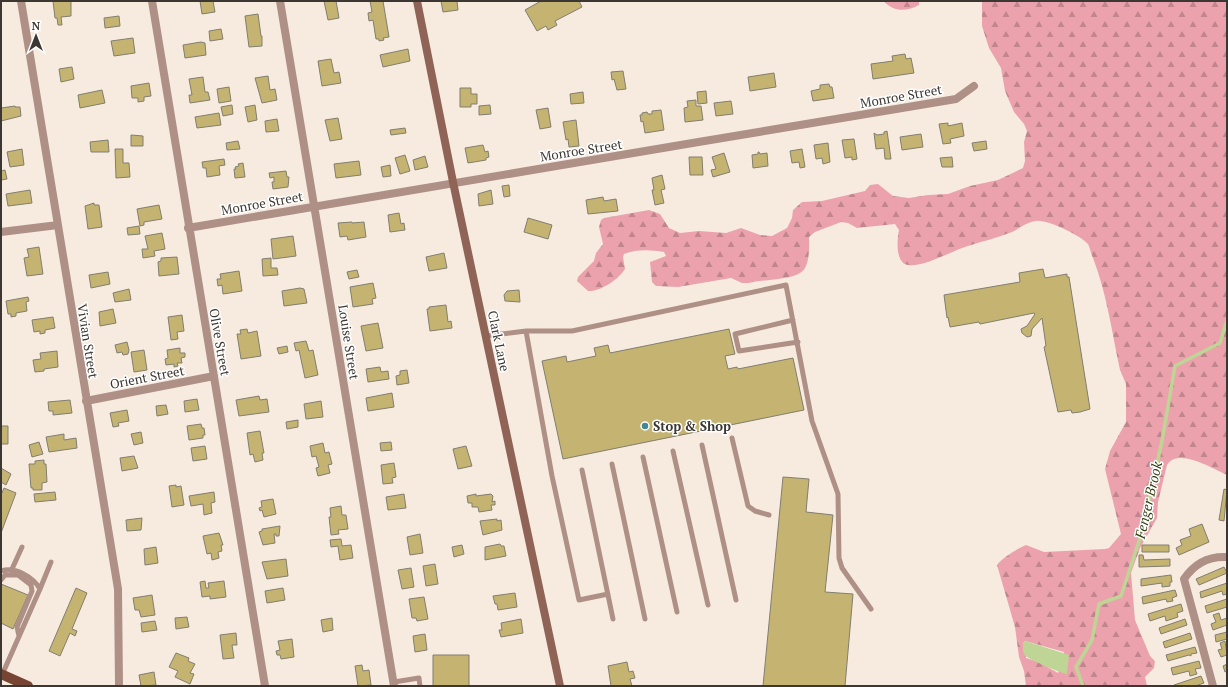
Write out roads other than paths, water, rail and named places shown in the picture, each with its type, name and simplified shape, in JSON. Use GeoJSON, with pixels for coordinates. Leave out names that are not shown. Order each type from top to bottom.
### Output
{"type":"FeatureCollection","features":[{"type":"Feature","properties":{"kind":"main road","name":"Clark Lane"},"geometry":{"type":"LineString","coordinates":[[417,1],[485,336],[560,686]]}},
{"type":"Feature","properties":{"kind":"main road"},"geometry":{"type":"LineString","coordinates":[[2,674],[25,685]]}},
{"type":"Feature","properties":{"kind":"street","name":"Vivian Street"},"geometry":{"type":"LineString","coordinates":[[21,1],[118,589],[119,686]]}},
{"type":"Feature","properties":{"kind":"street","name":"Olive Street"},"geometry":{"type":"LineString","coordinates":[[152,1],[188,228],[265,686]]}},
{"type":"Feature","properties":{"kind":"street","name":"Louise Street"},"geometry":{"type":"LineString","coordinates":[[280,1],[394,684]]}},
{"type":"Feature","properties":{"kind":"street","name":"Monroe Street"},"geometry":{"type":"LineString","coordinates":[[188,228],[453,182],[638,153],[956,99],[974,86]]}},
{"type":"Feature","properties":{"kind":"street"},"geometry":{"type":"LineString","coordinates":[[1,232],[58,224]]}},
{"type":"Feature","properties":{"kind":"street","name":"Orient Street"},"geometry":{"type":"LineString","coordinates":[[86,401],[214,376]]}},
{"type":"Feature","properties":{"kind":"street"},"geometry":{"type":"LineString","coordinates":[[1213,686],[1184,579],[1192,567],[1217,556],[1227,557]]}},
{"type":"Feature","properties":{"kind":"lane"},"geometry":{"type":"LineString","coordinates":[[485,336],[526,331],[572,331],[786,285],[812,421],[838,494],[839,558],[842,568],[871,608]]}},
{"type":"Feature","properties":{"kind":"lane"},"geometry":{"type":"LineString","coordinates":[[793,320],[735,334],[739,351],[798,342]]}},
{"type":"Feature","properties":{"kind":"lane"},"geometry":{"type":"LineString","coordinates":[[526,331],[552,476],[579,600],[608,594]]}},
{"type":"Feature","properties":{"kind":"lane"},"geometry":{"type":"LineString","coordinates":[[732,438],[748,506],[755,511],[769,515]]}},
{"type":"Feature","properties":{"kind":"lane"},"geometry":{"type":"LineString","coordinates":[[702,445],[736,600]]}},
{"type":"Feature","properties":{"kind":"lane"},"geometry":{"type":"LineString","coordinates":[[673,451],[708,605]]}},
{"type":"Feature","properties":{"kind":"lane"},"geometry":{"type":"LineString","coordinates":[[643,457],[677,612]]}},
{"type":"Feature","properties":{"kind":"lane"},"geometry":{"type":"LineString","coordinates":[[612,464],[645,619]]}},
{"type":"Feature","properties":{"kind":"lane"},"geometry":{"type":"LineString","coordinates":[[582,470],[613,619]]}},
{"type":"Feature","properties":{"kind":"lane"},"geometry":{"type":"LineString","coordinates":[[12,569],[22,548]]}},
{"type":"Feature","properties":{"kind":"lane"},"geometry":{"type":"LineString","coordinates":[[2,674],[20,637],[51,562]]}},
{"type":"Feature","properties":{"kind":"lane"},"geometry":{"type":"LineString","coordinates":[[1,571],[8,568],[23,574],[37,583],[40,589]]}},
{"type":"Feature","properties":{"kind":"lane"},"geometry":{"type":"LineString","coordinates":[[1,580],[5,575],[18,575],[31,584],[32,591],[17,627],[20,637]]}},
{"type":"Feature","properties":{"kind":"lane"},"geometry":{"type":"LineString","coordinates":[[394,684],[419,678],[420,686]]}},
{"type":"Feature","properties":{"kind":"waterway","name":"Fenger Brook"},"geometry":{"type":"LineString","coordinates":[[1083,686],[1076,667],[1092,640],[1099,604],[1121,596],[1142,532],[1162,441],[1175,366],[1220,343],[1227,320]]}},
{"type":"Feature","properties":{"kind":"place","name":"Stop & Shop"},"geometry":{"type":"Point","coordinates":[645,426]}}]}
